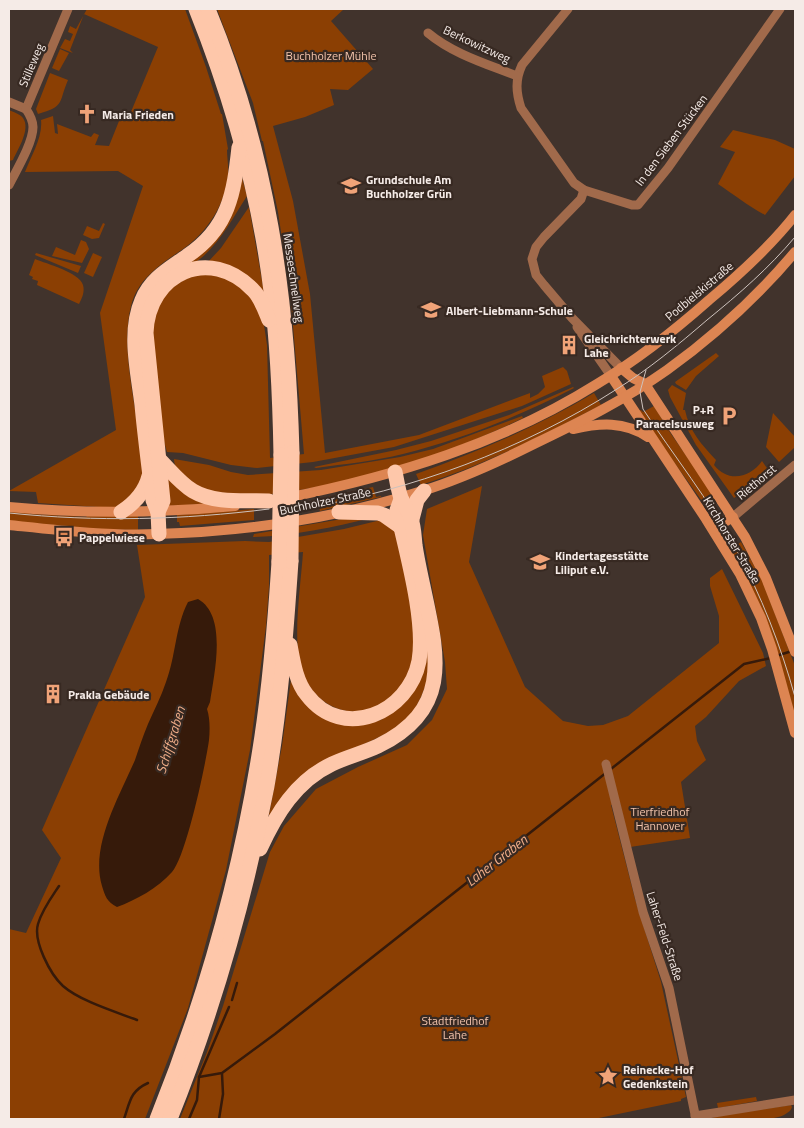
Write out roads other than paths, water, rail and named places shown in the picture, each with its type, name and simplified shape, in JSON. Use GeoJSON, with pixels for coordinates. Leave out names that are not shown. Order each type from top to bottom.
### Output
{"type":"FeatureCollection","features":[{"type":"Feature","properties":{"kind":"highway","name":"Messeschnellweg"},"geometry":{"type":"LineString","coordinates":[[196,9],[215,59],[233,95]]}},
{"type":"Feature","properties":{"kind":"highway","name":"Messeschnellweg"},"geometry":{"type":"LineString","coordinates":[[208,9],[246,137],[267,199],[279,270],[287,345],[287,454]]}},
{"type":"Feature","properties":{"kind":"highway"},"geometry":{"type":"LineString","coordinates":[[211,985],[233,933],[258,829],[272,751],[287,629],[285,561],[287,454],[271,291],[246,137]]}},
{"type":"Feature","properties":{"kind":"highway"},"geometry":{"type":"LineString","coordinates":[[159,534],[158,512],[153,500],[135,353],[138,310],[145,293],[158,276],[202,245],[219,223],[232,195],[246,137]]}},
{"type":"Feature","properties":{"kind":"highway"},"geometry":{"type":"LineString","coordinates":[[158,512],[163,501],[146,333],[146,320],[155,297],[164,285],[176,276],[192,269],[213,267],[233,274],[253,289],[260,298],[275,333]]}},
{"type":"Feature","properties":{"kind":"highway"},"geometry":{"type":"LineString","coordinates":[[159,459],[186,486],[199,494],[216,499],[269,501]]}},
{"type":"Feature","properties":{"kind":"highway"},"geometry":{"type":"LineString","coordinates":[[246,880],[280,811],[304,782],[331,765],[394,737],[418,715],[427,701],[433,686],[436,651],[395,472]]}},
{"type":"Feature","properties":{"kind":"highway"},"geometry":{"type":"LineString","coordinates":[[122,512],[140,497],[150,475]]}},
{"type":"Feature","properties":{"kind":"highway"},"geometry":{"type":"LineString","coordinates":[[287,629],[295,670],[306,695],[322,709],[338,716],[354,719],[371,717],[384,712],[394,704],[413,680],[419,661],[420,644],[416,598],[406,523],[417,500],[424,491]]}},
{"type":"Feature","properties":{"kind":"highway"},"geometry":{"type":"LineString","coordinates":[[339,512],[378,514],[406,523]]}},
{"type":"Feature","properties":{"kind":"highway"},"geometry":{"type":"LineString","coordinates":[[170,1119],[211,985],[237,867],[260,750],[285,561]]}},
{"type":"Feature","properties":{"kind":"highway"},"geometry":{"type":"LineString","coordinates":[[157,1119],[203,1012]]}},
{"type":"Feature","properties":{"kind":"main road","name":"Podbielskistraße"},"geometry":{"type":"LineString","coordinates":[[610,376],[690,317],[736,277],[795,215]]}},
{"type":"Feature","properties":{"kind":"main road"},"geometry":{"type":"LineString","coordinates":[[624,397],[666,370],[731,317],[795,252]]}},
{"type":"Feature","properties":{"kind":"main road","name":"Kirchhorster Straße"},"geometry":{"type":"LineString","coordinates":[[622,368],[633,378],[645,384],[733,517],[766,578],[794,648]]}},
{"type":"Feature","properties":{"kind":"main road","name":"Kirchhorster Straße"},"geometry":{"type":"LineString","coordinates":[[610,376],[713,529],[740,574],[761,618],[772,649],[795,733]]}},
{"type":"Feature","properties":{"kind":"main road","name":"Buchholzer Straße"},"geometry":{"type":"LineString","coordinates":[[9,507],[58,511],[158,512],[216,508],[322,491],[395,472],[475,445],[526,422],[610,376]]}},
{"type":"Feature","properties":{"kind":"main road","name":"Buchholzer Straße"},"geometry":{"type":"LineString","coordinates":[[9,525],[127,534],[159,534],[249,528],[301,520],[424,491],[508,457],[562,431],[624,397]]}},
{"type":"Feature","properties":{"kind":"main road"},"geometry":{"type":"LineString","coordinates":[[562,431],[600,424],[613,424],[638,430],[652,440]]}},
{"type":"Feature","properties":{"kind":"main road"},"geometry":{"type":"LineString","coordinates":[[713,529],[733,517]]}},
{"type":"Feature","properties":{"kind":"street","name":"Stilleweg"},"geometry":{"type":"LineString","coordinates":[[26,109],[68,9]]}},
{"type":"Feature","properties":{"kind":"street"},"geometry":{"type":"LineString","coordinates":[[517,76],[528,56],[568,9]]}},
{"type":"Feature","properties":{"kind":"street","name":"In den Sieben Stücken"},"geometry":{"type":"LineString","coordinates":[[517,76],[517,96],[526,117],[574,183],[584,190],[632,205],[638,205],[668,168],[780,9]]}},
{"type":"Feature","properties":{"kind":"street","name":"Berkowitzweg"},"geometry":{"type":"LineString","coordinates":[[428,34],[439,42],[477,61],[517,76]]}},
{"type":"Feature","properties":{"kind":"street"},"geometry":{"type":"LineString","coordinates":[[9,102],[26,109],[32,118],[33,127],[31,136],[9,185]]}},
{"type":"Feature","properties":{"kind":"street"},"geometry":{"type":"LineString","coordinates":[[584,190],[581,199],[536,247],[532,259],[536,275],[572,318],[622,368]]}},
{"type":"Feature","properties":{"kind":"street"},"geometry":{"type":"LineString","coordinates":[[572,318],[610,376]]}},
{"type":"Feature","properties":{"kind":"street","name":"Riethorst"},"geometry":{"type":"LineString","coordinates":[[733,517],[795,465]]}},
{"type":"Feature","properties":{"kind":"street","name":"Laher-Feld-Straße"},"geometry":{"type":"LineString","coordinates":[[606,764],[643,912],[669,988],[696,1118],[795,1100]]}},
{"type":"Feature","properties":{"kind":"water"},"geometry":{"type":"Polygon","coordinates":[[[198,599],[207,607],[213,618],[217,646],[210,702],[207,709],[210,724],[209,740],[195,809],[183,848],[172,872],[146,893],[117,907],[107,898],[102,886],[99,871],[103,838],[114,806],[164,688],[172,662],[180,621],[188,602],[198,599]]]}},
{"type":"Feature","properties":{"kind":"waterway","name":"Laher Graben"},"geometry":{"type":"LineString","coordinates":[[776,656],[792,651]]}},
{"type":"Feature","properties":{"kind":"waterway","name":"Laher Graben"},"geometry":{"type":"LineString","coordinates":[[199,1077],[222,1073],[275,1034],[744,664],[771,658]]}},
{"type":"Feature","properties":{"kind":"waterway","name":"Schiffgraben"},"geometry":{"type":"LineString","coordinates":[[59,886],[44,909],[37,931],[40,948],[48,966],[58,981],[79,997],[137,1020]]}},
{"type":"Feature","properties":{"kind":"waterway"},"geometry":{"type":"LineString","coordinates":[[232,1000],[237,983]]}},
{"type":"Feature","properties":{"kind":"waterway"},"geometry":{"type":"LineString","coordinates":[[189,1119],[197,1100],[199,1077],[229,1007]]}},
{"type":"Feature","properties":{"kind":"waterway"},"geometry":{"type":"LineString","coordinates":[[219,1119],[223,1094],[222,1074]]}},
{"type":"Feature","properties":{"kind":"waterway"},"geometry":{"type":"LineString","coordinates":[[124,1119],[134,1093],[148,1083]]}},
{"type":"Feature","properties":{"kind":"tram line"},"geometry":{"type":"LineString","coordinates":[[301,509],[343,501],[425,479],[505,449],[581,411],[629,381],[674,348],[753,280],[795,237]]}},
{"type":"Feature","properties":{"kind":"tram line"},"geometry":{"type":"LineString","coordinates":[[646,370],[640,392],[643,409],[703,496],[736,549],[770,621],[795,697]]}},
{"type":"Feature","properties":{"kind":"tram line"},"geometry":{"type":"LineString","coordinates":[[9,513],[107,519],[204,516],[269,509]]}},
{"type":"Feature","properties":{"kind":"place","name":"Maria Frieden"},"geometry":{"type":"Point","coordinates":[87,114]}},
{"type":"Feature","properties":{"kind":"place","name":"Grundschule Am Buchholzer Grün"},"geometry":{"type":"Point","coordinates":[351,186]}},
{"type":"Feature","properties":{"kind":"place","name":"Albert-Liebmann-Schule"},"geometry":{"type":"Point","coordinates":[431,310]}},
{"type":"Feature","properties":{"kind":"place","name":"Gleichrichterwerk Lahe"},"geometry":{"type":"Point","coordinates":[569,345]}},
{"type":"Feature","properties":{"kind":"place","name":"P+R Paracelsusweg"},"geometry":{"type":"Point","coordinates":[729,416]}},
{"type":"Feature","properties":{"kind":"place","name":"Pappelwiese"},"geometry":{"type":"Point","coordinates":[64,537]}},
{"type":"Feature","properties":{"kind":"place","name":"Kindertagesstätte Liliput e.V."},"geometry":{"type":"Point","coordinates":[540,562]}},
{"type":"Feature","properties":{"kind":"place","name":"Prakla Gebäude"},"geometry":{"type":"Point","coordinates":[53,694]}},
{"type":"Feature","properties":{"kind":"place","name":"Reinecke-Hof Gedenkstein"},"geometry":{"type":"Point","coordinates":[608,1076]}},
{"type":"Feature","properties":{"kind":"park label","name":"Buchholzer Mühle"},"geometry":{"type":"Point","coordinates":[331,55]}},
{"type":"Feature","properties":{"kind":"park label","name":"Tierfriedhof Hannover"},"geometry":{"type":"Point","coordinates":[660,818]}},
{"type":"Feature","properties":{"kind":"park label","name":"Stadtfriedhof Lahe"},"geometry":{"type":"Point","coordinates":[455,1027]}}]}
